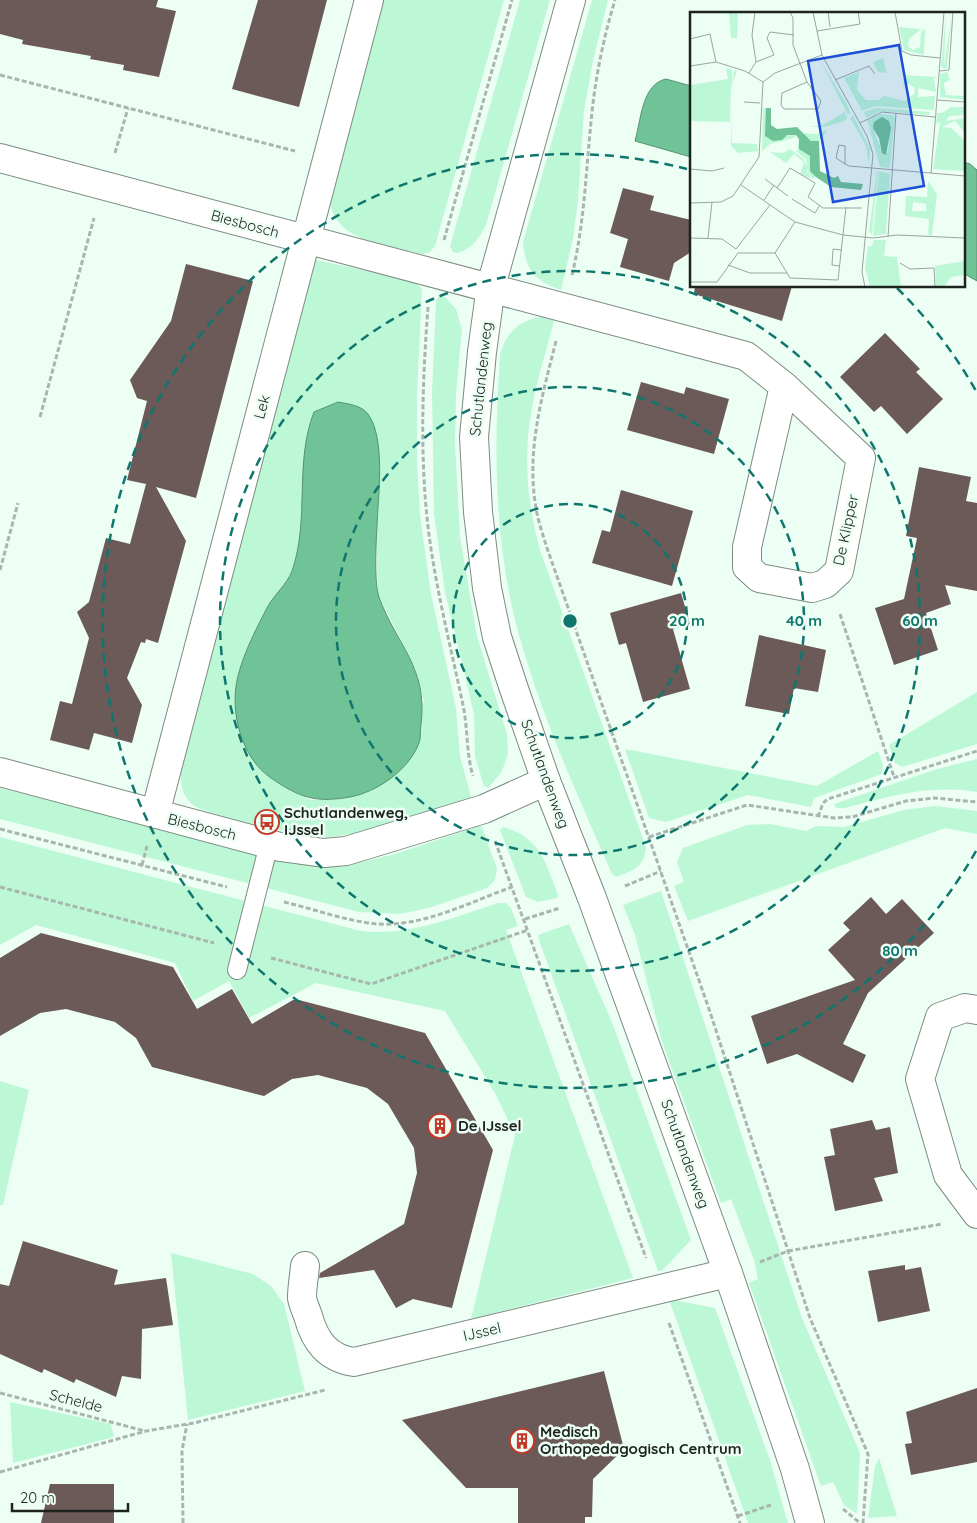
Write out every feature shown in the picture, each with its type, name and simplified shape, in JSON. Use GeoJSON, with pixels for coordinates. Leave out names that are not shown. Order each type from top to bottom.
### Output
{"type":"FeatureCollection","features":[{"type":"Feature","properties":{"kind":"street","name":"Lek"},"geometry":{"type":"LineString","coordinates":[[155,814],[369,0]]}},
{"type":"Feature","properties":{"kind":"street","name":"Schutlandenweg"},"geometry":{"type":"LineString","coordinates":[[571,0],[491,286],[482,352],[474,437],[478,512],[487,588],[497,637],[546,781],[592,898],[728,1273],[795,1469],[810,1523]]}},
{"type":"Feature","properties":{"kind":"street","name":"Biesbosch"},"geometry":{"type":"LineString","coordinates":[[0,158],[434,274],[491,286]]}},
{"type":"Feature","properties":{"kind":"street","name":"De Klipper"},"geometry":{"type":"LineString","coordinates":[[491,286],[746,356],[784,386],[861,458],[839,571],[829,582],[812,588],[758,578],[747,567],[747,547],[784,386]]}},
{"type":"Feature","properties":{"kind":"street","name":"Biesbosch"},"geometry":{"type":"LineString","coordinates":[[0,772],[269,844],[302,852],[324,854],[346,852],[484,809],[546,781]]}},
{"type":"Feature","properties":{"kind":"street"},"geometry":{"type":"LineString","coordinates":[[977,1010],[965,1008],[940,1017],[920,1079],[948,1175],[977,1214]]}},
{"type":"Feature","properties":{"kind":"street"},"geometry":{"type":"LineString","coordinates":[[305,1266],[302,1299],[311,1328],[319,1344],[330,1354],[343,1360]]}},
{"type":"Feature","properties":{"kind":"street","name":"IJssel"},"geometry":{"type":"LineString","coordinates":[[343,1360],[366,1360],[728,1273]]}},
{"type":"Feature","properties":{"kind":"lane"},"geometry":{"type":"LineString","coordinates":[[237,970],[269,844]]}},
{"type":"Feature","properties":{"kind":"path"},"geometry":{"type":"LineString","coordinates":[[615,0],[600,62],[592,110],[585,201],[576,258],[536,419],[532,462],[536,508],[547,548],[708,1006],[810,1318],[868,1454],[863,1523]]}},
{"type":"Feature","properties":{"kind":"path"},"geometry":{"type":"LineString","coordinates":[[0,75],[327,160]]}},
{"type":"Feature","properties":{"kind":"path"},"geometry":{"type":"LineString","coordinates":[[40,417],[95,215],[106,186],[128,108]]}},
{"type":"Feature","properties":{"kind":"path"},"geometry":{"type":"LineString","coordinates":[[0,570],[18,502]]}},
{"type":"Feature","properties":{"kind":"path"},"geometry":{"type":"LineString","coordinates":[[829,582],[894,777]]}},
{"type":"Feature","properties":{"kind":"path"},"geometry":{"type":"LineString","coordinates":[[818,817],[823,803],[828,799],[977,752]]}},
{"type":"Feature","properties":{"kind":"path"},"geometry":{"type":"LineString","coordinates":[[650,837],[747,805],[818,817],[852,816],[906,801],[934,798],[977,802]]}},
{"type":"Feature","properties":{"kind":"path"},"geometry":{"type":"LineString","coordinates":[[788,1251],[949,1223]]}},
{"type":"Feature","properties":{"kind":"path"},"geometry":{"type":"LineString","coordinates":[[0,1472],[146,1431],[187,1424],[326,1390],[343,1360]]}},
{"type":"Feature","properties":{"kind":"path","name":"Schelde"},"geometry":{"type":"LineString","coordinates":[[0,1394],[146,1431]]}},
{"type":"Feature","properties":{"kind":"path"},"geometry":{"type":"LineString","coordinates":[[183,1523],[182,1451],[187,1424]]}},
{"type":"Feature","properties":{"kind":"shaded area"},"geometry":{"type":"Polygon","coordinates":[[[381,0],[504,0],[435,246],[430,252],[423,254],[366,240],[353,234],[342,226],[334,216],[330,202],[381,0]]]}},
{"type":"Feature","properties":{"kind":"shaded area"},"geometry":{"type":"Polygon","coordinates":[[[520,0],[550,0],[486,225],[478,239],[471,246],[456,253],[453,252],[450,246],[520,0]]]}},
{"type":"Feature","properties":{"kind":"shaded area"},"geometry":{"type":"Polygon","coordinates":[[[592,0],[608,0],[593,61],[584,111],[578,201],[573,239],[561,290],[544,282],[533,273],[526,260],[523,242],[592,0]]]}},
{"type":"Feature","properties":{"kind":"shaded area"},"geometry":{"type":"Polygon","coordinates":[[[666,79],[690,86],[690,157],[635,141],[647,95],[658,82],[666,79]]]}},
{"type":"Feature","properties":{"kind":"shaded area"},"geometry":{"type":"Polygon","coordinates":[[[964,162],[970,164],[977,170],[977,281],[964,274],[964,162]]]}},
{"type":"Feature","properties":{"kind":"shaded area"},"geometry":{"type":"Polygon","coordinates":[[[316,260],[414,281],[422,289],[417,393],[417,462],[420,515],[431,594],[456,708],[460,756],[471,797],[457,805],[392,824],[342,835],[319,837],[237,820],[193,805],[186,797],[182,788],[181,767],[316,260]],[[338,402],[314,412],[305,452],[302,514],[297,553],[289,576],[269,604],[290,791],[311,800],[333,800],[424,702],[416,670],[378,594],[376,537],[379,481],[338,402]]]}},
{"type":"Feature","properties":{"kind":"shaded area"},"geometry":{"type":"Polygon","coordinates":[[[440,296],[445,297],[456,309],[462,329],[456,394],[455,443],[460,537],[477,636],[507,734],[508,753],[505,763],[501,773],[488,788],[484,786],[475,757],[474,714],[445,592],[434,514],[432,391],[436,300],[440,296]]]}},
{"type":"Feature","properties":{"kind":"shaded area"},"geometry":{"type":"Polygon","coordinates":[[[555,317],[536,390],[527,449],[530,500],[540,550],[646,847],[643,860],[637,867],[616,877],[612,874],[576,792],[533,681],[514,616],[501,542],[497,467],[500,355],[507,338],[517,326],[531,319],[555,317]]]}},
{"type":"Feature","properties":{"kind":"shaded area"},"geometry":{"type":"Polygon","coordinates":[[[338,402],[354,405],[362,409],[368,414],[374,425],[380,468],[376,552],[377,591],[386,614],[416,672],[422,704],[419,743],[408,762],[400,771],[381,785],[360,794],[338,799],[317,799],[300,794],[281,785],[261,769],[245,746],[240,732],[235,703],[238,676],[247,649],[268,606],[292,571],[300,531],[305,451],[308,431],[314,412],[338,402]]]}},
{"type":"Feature","properties":{"kind":"shaded area"},"geometry":{"type":"Polygon","coordinates":[[[977,692],[977,744],[902,767],[895,763],[889,745],[977,692]]]}},
{"type":"Feature","properties":{"kind":"shaded area"},"geometry":{"type":"Polygon","coordinates":[[[625,749],[817,786],[878,751],[883,765],[882,774],[814,798],[811,807],[748,795],[666,822],[649,818],[625,749]]]}},
{"type":"Feature","properties":{"kind":"shaded area"},"geometry":{"type":"Polygon","coordinates":[[[977,759],[977,792],[943,789],[927,790],[910,792],[845,808],[836,808],[834,804],[937,769],[977,759]]]}},
{"type":"Feature","properties":{"kind":"shaded area"},"geometry":{"type":"Polygon","coordinates":[[[0,788],[305,865],[342,867],[395,854],[479,826],[482,827],[497,869],[495,880],[487,888],[432,907],[400,914],[359,912],[0,819],[0,788]]]}},
{"type":"Feature","properties":{"kind":"shaded area"},"geometry":{"type":"Polygon","coordinates":[[[935,806],[977,811],[977,834],[945,828],[688,921],[674,886],[684,882],[677,862],[683,848],[747,825],[770,824],[806,831],[816,826],[844,827],[904,810],[935,806]]]}},
{"type":"Feature","properties":{"kind":"shaded area"},"geometry":{"type":"Polygon","coordinates":[[[503,827],[526,837],[540,853],[550,872],[558,895],[557,898],[538,902],[526,897],[500,830],[503,827]]]}},
{"type":"Feature","properties":{"kind":"shaded area"},"geometry":{"type":"Polygon","coordinates":[[[0,837],[361,931],[397,931],[414,928],[447,920],[498,903],[506,903],[511,908],[518,926],[506,930],[633,1278],[471,1319],[515,1135],[495,1093],[445,1011],[316,983],[249,1018],[229,981],[193,1001],[175,963],[36,925],[0,945],[0,837]]]}},
{"type":"Feature","properties":{"kind":"shaded area"},"geometry":{"type":"Polygon","coordinates":[[[661,891],[802,1318],[860,1453],[857,1514],[844,1505],[833,1482],[821,1486],[749,1283],[758,1279],[754,1260],[731,1199],[721,1203],[662,1042],[635,935],[623,905],[661,891]]]}},
{"type":"Feature","properties":{"kind":"shaded area"},"geometry":{"type":"Polygon","coordinates":[[[569,924],[614,1027],[691,1240],[662,1271],[658,1271],[539,940],[538,935],[569,924]]]}},
{"type":"Feature","properties":{"kind":"shaded area"},"geometry":{"type":"Polygon","coordinates":[[[0,1081],[29,1090],[3,1205],[0,1205],[0,1081]]]}},
{"type":"Feature","properties":{"kind":"shaded area"},"geometry":{"type":"Polygon","coordinates":[[[171,1253],[253,1274],[271,1286],[284,1304],[305,1391],[188,1420],[171,1253]]]}},
{"type":"Feature","properties":{"kind":"shaded area"},"geometry":{"type":"Polygon","coordinates":[[[674,1300],[715,1308],[770,1460],[788,1523],[748,1523],[670,1302],[674,1300]]]}},
{"type":"Feature","properties":{"kind":"shaded area"},"geometry":{"type":"Polygon","coordinates":[[[10,1402],[111,1424],[114,1437],[13,1463],[10,1402]]]}},
{"type":"Feature","properties":{"kind":"shaded area"},"geometry":{"type":"Polygon","coordinates":[[[879,1458],[897,1516],[868,1518],[875,1466],[879,1458]]]}},
{"type":"Feature","properties":{"kind":"building"},"geometry":{"type":"Polygon","coordinates":[[[0,0],[158,0],[156,7],[176,11],[159,77],[123,70],[124,65],[90,59],[91,56],[22,44],[23,40],[0,34],[0,0]]]}},
{"type":"Feature","properties":{"kind":"building"},"geometry":{"type":"Polygon","coordinates":[[[258,0],[327,0],[299,107],[232,89],[258,0]]]}},
{"type":"Feature","properties":{"kind":"building"},"geometry":{"type":"Polygon","coordinates":[[[623,188],[654,196],[650,210],[690,220],[690,253],[674,263],[669,281],[620,267],[628,239],[610,233],[623,188]]]}},
{"type":"Feature","properties":{"kind":"building"},"geometry":{"type":"Polygon","coordinates":[[[186,264],[253,281],[196,498],[156,487],[186,541],[158,643],[146,639],[145,643],[141,642],[127,678],[142,705],[132,743],[94,733],[89,750],[50,740],[60,701],[72,704],[89,638],[77,612],[89,602],[106,538],[130,544],[146,484],[127,480],[147,401],[137,398],[130,380],[171,321],[186,264]]]}},
{"type":"Feature","properties":{"kind":"building"},"geometry":{"type":"Polygon","coordinates":[[[695,288],[791,288],[782,321],[694,294],[695,288]]]}},
{"type":"Feature","properties":{"kind":"building"},"geometry":{"type":"Polygon","coordinates":[[[885,333],[920,369],[916,372],[943,399],[907,434],[881,406],[874,412],[840,377],[885,333]]]}},
{"type":"Feature","properties":{"kind":"building"},"geometry":{"type":"Polygon","coordinates":[[[641,382],[684,394],[686,387],[729,399],[714,454],[627,430],[641,382]]]}},
{"type":"Feature","properties":{"kind":"building"},"geometry":{"type":"Polygon","coordinates":[[[919,467],[971,477],[966,501],[977,503],[977,591],[945,585],[951,604],[926,613],[938,650],[894,665],[875,608],[904,599],[917,538],[906,536],[919,467]]]}},
{"type":"Feature","properties":{"kind":"building"},"geometry":{"type":"Polygon","coordinates":[[[621,490],[693,511],[672,586],[592,563],[602,530],[610,532],[621,490]]]}},
{"type":"Feature","properties":{"kind":"building"},"geometry":{"type":"Polygon","coordinates":[[[681,593],[690,624],[673,629],[690,689],[643,702],[626,643],[619,645],[610,613],[681,593]]]}},
{"type":"Feature","properties":{"kind":"building"},"geometry":{"type":"Polygon","coordinates":[[[759,635],[826,650],[818,692],[794,688],[789,714],[745,706],[759,635]]]}},
{"type":"Feature","properties":{"kind":"building"},"geometry":{"type":"Polygon","coordinates":[[[871,897],[886,914],[902,899],[934,933],[868,993],[843,1044],[866,1055],[853,1083],[797,1054],[767,1064],[751,1016],[855,980],[828,950],[850,930],[843,923],[871,897]]]}},
{"type":"Feature","properties":{"kind":"building","name":"De IJssel"},"geometry":{"type":"Polygon","coordinates":[[[41,933],[173,967],[197,1009],[232,989],[252,1024],[293,1000],[299,1000],[425,1033],[493,1150],[452,1308],[413,1299],[396,1308],[374,1270],[319,1278],[320,1273],[404,1224],[417,1173],[414,1148],[388,1104],[367,1088],[318,1075],[292,1079],[264,1096],[152,1067],[136,1038],[115,1022],[66,1009],[40,1013],[0,1036],[0,958],[41,933]]]}},
{"type":"Feature","properties":{"kind":"building"},"geometry":{"type":"Polygon","coordinates":[[[872,1120],[876,1130],[890,1127],[898,1173],[874,1178],[883,1201],[835,1211],[824,1157],[835,1155],[830,1129],[872,1120]]]}},
{"type":"Feature","properties":{"kind":"building"},"geometry":{"type":"Polygon","coordinates":[[[23,1241],[118,1270],[114,1285],[166,1278],[173,1325],[142,1329],[141,1379],[122,1376],[116,1397],[76,1379],[74,1383],[44,1369],[42,1373],[0,1354],[0,1284],[9,1286],[23,1241]]]}},
{"type":"Feature","properties":{"kind":"building"},"geometry":{"type":"Polygon","coordinates":[[[905,1265],[905,1270],[921,1267],[930,1311],[878,1322],[868,1271],[905,1265]]]}},
{"type":"Feature","properties":{"kind":"building","name":"Medisch Orthopedagogisch Centrum"},"geometry":{"type":"Polygon","coordinates":[[[604,1371],[624,1449],[593,1479],[592,1517],[585,1517],[585,1523],[518,1523],[518,1488],[466,1488],[402,1420],[604,1371]]]}},
{"type":"Feature","properties":{"kind":"building"},"geometry":{"type":"Polygon","coordinates":[[[977,1388],[977,1462],[911,1475],[905,1444],[912,1443],[906,1412],[977,1388]]]}},
{"type":"Feature","properties":{"kind":"building"},"geometry":{"type":"Polygon","coordinates":[[[50,1484],[114,1484],[114,1523],[41,1523],[50,1484]]]}},
{"type":"Feature","properties":{"kind":"place","name":"Schutlandenweg, IJssel"},"geometry":{"type":"Point","coordinates":[267,822]}},
{"type":"Feature","properties":{"kind":"place","name":"De IJssel"},"geometry":{"type":"Point","coordinates":[440,1126]}},
{"type":"Feature","properties":{"kind":"place","name":"Medisch Orthopedagogisch Centrum"},"geometry":{"type":"Point","coordinates":[522,1441]}}]}
